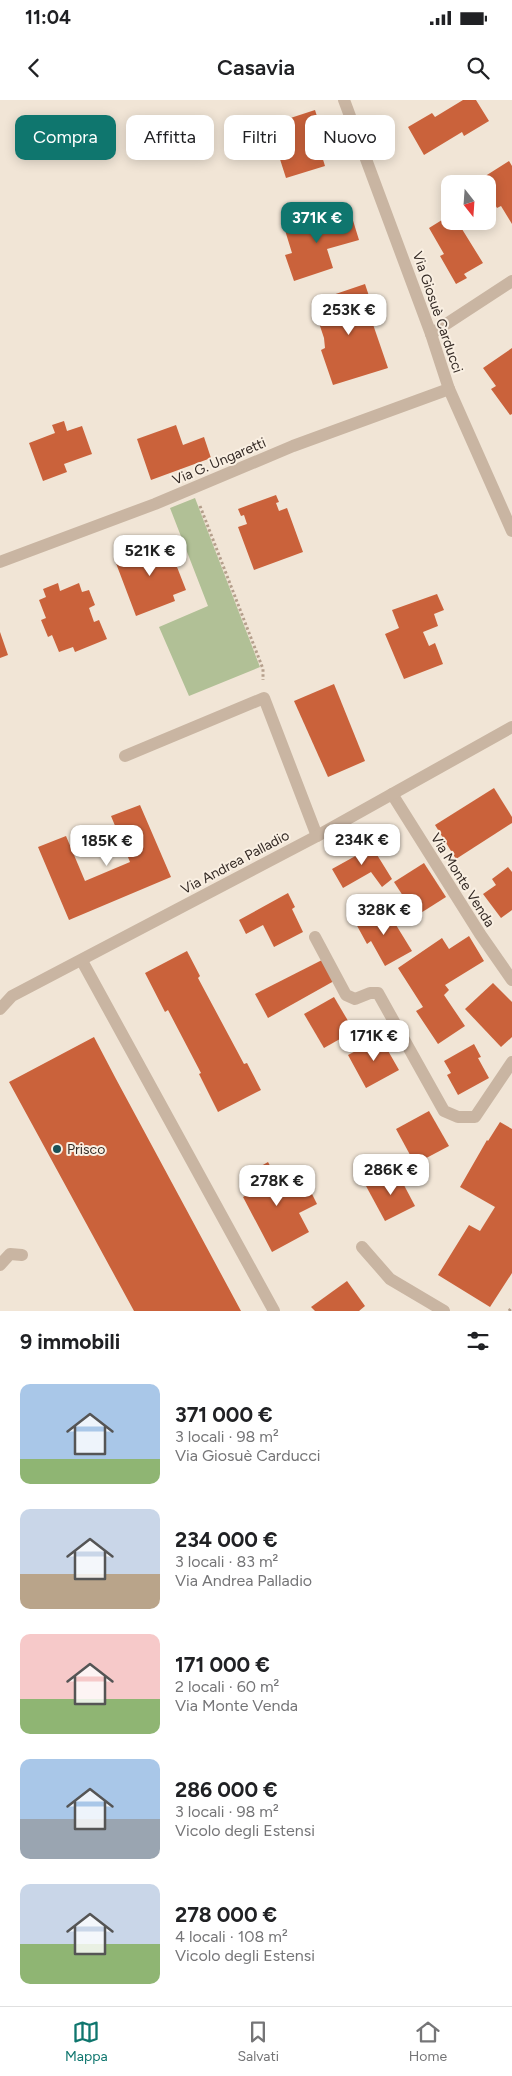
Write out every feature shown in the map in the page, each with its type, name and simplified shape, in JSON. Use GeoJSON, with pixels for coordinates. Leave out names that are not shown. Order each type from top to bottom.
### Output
{"type":"FeatureCollection","features":[{"type":"Feature","properties":{"kind":"street","name":"Via Giosuè Carducci"},"geometry":{"type":"LineString","coordinates":[[344,100],[431,334],[449,389],[512,531]]}},
{"type":"Feature","properties":{"kind":"street"},"geometry":{"type":"LineString","coordinates":[[431,334],[512,281]]}},
{"type":"Feature","properties":{"kind":"street","name":"Via G. Ungaretti"},"geometry":{"type":"LineString","coordinates":[[0,562],[193,488],[293,446],[449,389]]}},
{"type":"Feature","properties":{"kind":"street"},"geometry":{"type":"LineString","coordinates":[[125,756],[264,698],[317,836]]}},
{"type":"Feature","properties":{"kind":"street","name":"Via Andrea Palladio"},"geometry":{"type":"LineString","coordinates":[[0,1009],[12,996],[317,836],[512,727]]}},
{"type":"Feature","properties":{"kind":"street","name":"Via Monte Venda"},"geometry":{"type":"LineString","coordinates":[[392,794],[480,934],[512,980]]}},
{"type":"Feature","properties":{"kind":"street"},"geometry":{"type":"LineString","coordinates":[[315,937],[346,996],[355,999],[370,993],[378,993],[444,1112],[458,1117],[475,1117],[512,1062]]}},
{"type":"Feature","properties":{"kind":"street"},"geometry":{"type":"LineString","coordinates":[[82,960],[274,1311]]}},
{"type":"Feature","properties":{"kind":"street"},"geometry":{"type":"LineString","coordinates":[[362,1246],[390,1279],[444,1311]]}},
{"type":"Feature","properties":{"kind":"street"},"geometry":{"type":"LineString","coordinates":[[0,1265],[10,1254],[22,1255]]}},
{"type":"Feature","properties":{"kind":"path"},"geometry":{"type":"LineString","coordinates":[[193,488],[263,669],[264,698]]}},
{"type":"Feature","properties":{"kind":"path"},"geometry":{"type":"LineString","coordinates":[[509,1311],[512,1306]]}},
{"type":"Feature","properties":{"kind":"green space"},"geometry":{"type":"Polygon","coordinates":[[[195,498],[260,667],[189,696],[159,627],[208,606],[170,508],[195,498]]]}},
{"type":"Feature","properties":{"kind":"building"},"geometry":{"type":"Polygon","coordinates":[[[463,100],[476,100],[489,121],[464,136],[462,132],[424,155],[408,127],[432,113],[435,117],[463,100]]]}},
{"type":"Feature","properties":{"kind":"building"},"geometry":{"type":"Polygon","coordinates":[[[315,110],[317,115],[305,115],[305,160],[323,160],[325,166],[286,178],[280,160],[295,160],[295,117],[315,110]]]}},
{"type":"Feature","properties":{"kind":"building"},"geometry":{"type":"Polygon","coordinates":[[[509,161],[512,166],[512,224],[501,206],[497,208],[496,206],[496,175],[487,175],[509,161]]]}},
{"type":"Feature","properties":{"kind":"building"},"geometry":{"type":"Polygon","coordinates":[[[351,214],[359,240],[327,249],[333,268],[294,281],[285,255],[292,253],[284,227],[315,217],[318,225],[351,214]]]}},
{"type":"Feature","properties":{"kind":"building"},"geometry":{"type":"Polygon","coordinates":[[[441,221],[441,230],[463,230],[483,263],[464,274],[467,278],[456,284],[440,256],[444,254],[429,228],[441,221]]]}},
{"type":"Feature","properties":{"kind":"building"},"geometry":{"type":"Polygon","coordinates":[[[365,284],[371,302],[366,304],[388,368],[333,385],[321,350],[325,348],[324,338],[312,302],[365,284]]]}},
{"type":"Feature","properties":{"kind":"building"},"geometry":{"type":"Polygon","coordinates":[[[512,348],[512,414],[510,415],[491,389],[496,386],[483,368],[512,348]]]}},
{"type":"Feature","properties":{"kind":"building"},"geometry":{"type":"Polygon","coordinates":[[[64,421],[67,431],[82,426],[92,454],[64,464],[67,472],[43,481],[29,443],[55,433],[52,425],[64,421]]]}},
{"type":"Feature","properties":{"kind":"building"},"geometry":{"type":"Polygon","coordinates":[[[176,425],[183,445],[204,437],[211,458],[151,480],[137,439],[176,425]]]}},
{"type":"Feature","properties":{"kind":"building"},"geometry":{"type":"Polygon","coordinates":[[[276,495],[279,502],[276,503],[279,511],[287,508],[303,552],[254,570],[238,527],[247,524],[244,515],[241,516],[238,509],[276,495]]]}},
{"type":"Feature","properties":{"kind":"building"},"geometry":{"type":"Polygon","coordinates":[[[153,543],[155,549],[168,544],[186,590],[173,595],[175,601],[136,616],[114,558],[153,543]]]}},
{"type":"Feature","properties":{"kind":"building"},"geometry":{"type":"Polygon","coordinates":[[[58,583],[60,591],[79,583],[82,592],[89,590],[95,605],[89,608],[94,622],[99,620],[107,639],[75,652],[73,647],[59,652],[52,635],[48,637],[41,620],[46,618],[39,600],[46,597],[43,589],[58,583]]]}},
{"type":"Feature","properties":{"kind":"building"},"geometry":{"type":"Polygon","coordinates":[[[437,594],[444,610],[434,614],[438,626],[423,632],[429,646],[435,643],[443,664],[404,679],[385,634],[399,628],[392,610],[437,594]]]}},
{"type":"Feature","properties":{"kind":"building"},"geometry":{"type":"Polygon","coordinates":[[[0,632],[8,655],[0,658],[0,632]]]}},
{"type":"Feature","properties":{"kind":"building"},"geometry":{"type":"Polygon","coordinates":[[[334,684],[365,761],[328,777],[294,701],[334,684]]]}},
{"type":"Feature","properties":{"kind":"building"},"geometry":{"type":"Polygon","coordinates":[[[494,788],[512,817],[512,823],[456,859],[435,825],[494,788]]]}},
{"type":"Feature","properties":{"kind":"building"},"geometry":{"type":"Polygon","coordinates":[[[140,805],[171,877],[69,920],[38,847],[66,836],[85,881],[130,862],[111,816],[140,805]]]}},
{"type":"Feature","properties":{"kind":"building"},"geometry":{"type":"Polygon","coordinates":[[[366,837],[392,879],[382,887],[371,872],[343,888],[332,869],[359,854],[353,845],[366,837]]]}},
{"type":"Feature","properties":{"kind":"building"},"geometry":{"type":"Polygon","coordinates":[[[424,863],[446,897],[416,916],[394,882],[424,863]]]}},
{"type":"Feature","properties":{"kind":"building"},"geometry":{"type":"Polygon","coordinates":[[[508,867],[512,872],[512,910],[501,918],[483,894],[496,885],[492,879],[508,867]]]}},
{"type":"Feature","properties":{"kind":"building"},"geometry":{"type":"Polygon","coordinates":[[[288,893],[295,907],[292,909],[303,932],[274,947],[263,925],[246,934],[239,920],[288,893]]]}},
{"type":"Feature","properties":{"kind":"building"},"geometry":{"type":"Polygon","coordinates":[[[385,907],[412,951],[385,966],[371,941],[367,944],[355,922],[385,907]]]}},
{"type":"Feature","properties":{"kind":"building"},"geometry":{"type":"Polygon","coordinates":[[[469,936],[484,961],[445,985],[449,990],[444,995],[465,1026],[438,1044],[416,1011],[423,1007],[398,968],[442,938],[449,949],[469,936]]]}},
{"type":"Feature","properties":{"kind":"building"},"geometry":{"type":"Polygon","coordinates":[[[187,951],[200,976],[198,978],[244,1064],[247,1063],[261,1090],[218,1112],[199,1074],[201,1073],[168,1010],[165,1012],[145,973],[187,951]]]}},
{"type":"Feature","properties":{"kind":"building"},"geometry":{"type":"Polygon","coordinates":[[[324,959],[334,981],[268,1018],[255,994],[324,959]]]}},
{"type":"Feature","properties":{"kind":"building"},"geometry":{"type":"Polygon","coordinates":[[[493,983],[512,1002],[512,1037],[501,1047],[465,1009],[493,983]]]}},
{"type":"Feature","properties":{"kind":"building"},"geometry":{"type":"Polygon","coordinates":[[[334,997],[354,1031],[324,1048],[304,1014],[334,997]]]}},
{"type":"Feature","properties":{"kind":"building"},"geometry":{"type":"Polygon","coordinates":[[[384,1036],[390,1048],[387,1049],[399,1070],[366,1088],[348,1055],[384,1036]]]}},
{"type":"Feature","properties":{"kind":"building"},"geometry":{"type":"Polygon","coordinates":[[[94,1037],[241,1311],[134,1311],[9,1082],[94,1037]]]}},
{"type":"Feature","properties":{"kind":"building"},"geometry":{"type":"Polygon","coordinates":[[[474,1044],[481,1057],[478,1058],[489,1078],[458,1095],[447,1075],[451,1073],[444,1061],[474,1044]]]}},
{"type":"Feature","properties":{"kind":"building"},"geometry":{"type":"Polygon","coordinates":[[[429,1111],[449,1146],[415,1164],[396,1129],[429,1111]]]}},
{"type":"Feature","properties":{"kind":"building"},"geometry":{"type":"Polygon","coordinates":[[[500,1122],[512,1129],[512,1273],[490,1307],[438,1275],[469,1225],[480,1231],[495,1207],[460,1187],[487,1140],[500,1122]]]}},
{"type":"Feature","properties":{"kind":"building"},"geometry":{"type":"Polygon","coordinates":[[[268,1162],[277,1179],[280,1177],[289,1194],[307,1184],[317,1204],[299,1213],[309,1232],[272,1252],[243,1197],[254,1191],[245,1175],[268,1162]]]}},
{"type":"Feature","properties":{"kind":"building"},"geometry":{"type":"Polygon","coordinates":[[[396,1170],[415,1206],[385,1221],[366,1186],[396,1170]]]}},
{"type":"Feature","properties":{"kind":"building"},"geometry":{"type":"Polygon","coordinates":[[[347,1281],[365,1306],[359,1311],[315,1311],[311,1307],[347,1281]]]}},
{"type":"Feature","properties":{"kind":"place","name":"Prisco"},"geometry":{"type":"Point","coordinates":[57,1149]}}]}
